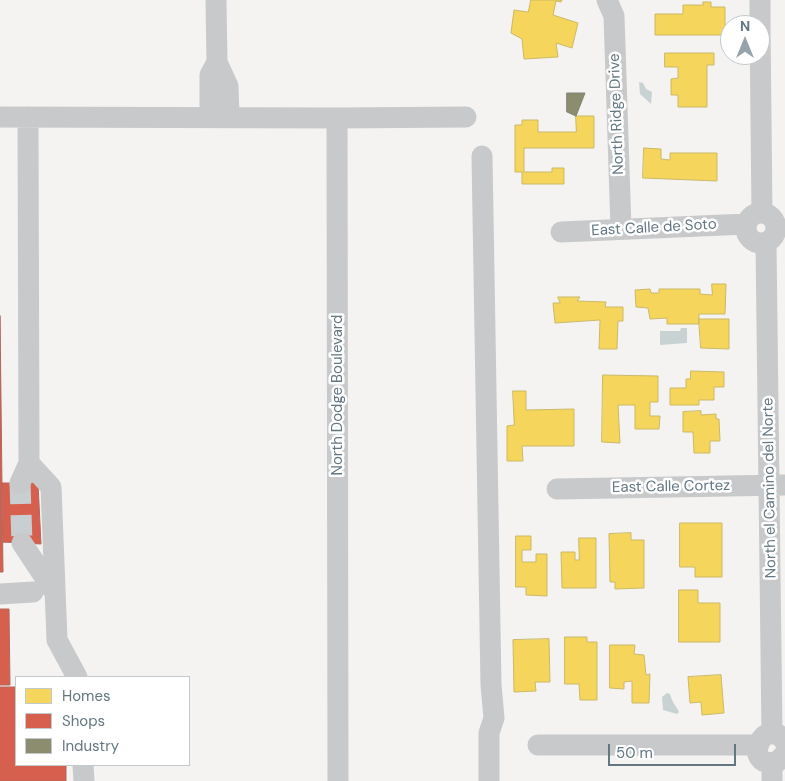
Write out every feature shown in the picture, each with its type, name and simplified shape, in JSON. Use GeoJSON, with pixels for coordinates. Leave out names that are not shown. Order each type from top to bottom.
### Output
{"type":"FeatureCollection","features":[{"type":"Feature","properties":{"kind":"street"},"geometry":{"type":"LineString","coordinates":[[216,0],[217,62],[228,86],[219,117]]}},
{"type":"Feature","properties":{"kind":"street","name":"North Ridge Drive"},"geometry":{"type":"LineString","coordinates":[[607,0],[614,16],[621,229]]}},
{"type":"Feature","properties":{"kind":"street","name":"North el Camino del Norte"},"geometry":{"type":"LineString","coordinates":[[760,0],[760,15]]}},
{"type":"Feature","properties":{"kind":"street","name":"North el Camino del Norte"},"geometry":{"type":"LineString","coordinates":[[761,65],[778,485],[771,740]]}},
{"type":"Feature","properties":{"kind":"street"},"geometry":{"type":"LineString","coordinates":[[0,117],[466,117]]}},
{"type":"Feature","properties":{"kind":"street"},"geometry":{"type":"LineString","coordinates":[[20,483],[30,463],[28,117]]}},
{"type":"Feature","properties":{"kind":"street","name":"North Dodge Boulevard"},"geometry":{"type":"LineString","coordinates":[[337,118],[338,781]]}},
{"type":"Feature","properties":{"kind":"street"},"geometry":{"type":"LineString","coordinates":[[482,156],[491,685],[494,718],[489,733],[489,781]]}},
{"type":"Feature","properties":{"kind":"street","name":"East Calle de Soto"},"geometry":{"type":"LineString","coordinates":[[561,232],[767,226]]}},
{"type":"Feature","properties":{"kind":"street"},"geometry":{"type":"LineString","coordinates":[[30,463],[51,487],[57,640],[76,676]]}},
{"type":"Feature","properties":{"kind":"street","name":"East Calle Cortez"},"geometry":{"type":"LineString","coordinates":[[556,489],[778,485]]}},
{"type":"Feature","properties":{"kind":"street"},"geometry":{"type":"LineString","coordinates":[[22,543],[55,593]]}},
{"type":"Feature","properties":{"kind":"street"},"geometry":{"type":"LineString","coordinates":[[0,594],[33,592]]}},
{"type":"Feature","properties":{"kind":"street"},"geometry":{"type":"LineString","coordinates":[[538,745],[771,740]]}},
{"type":"Feature","properties":{"kind":"street"},"geometry":{"type":"LineString","coordinates":[[771,740],[760,757],[776,766]]}},
{"type":"Feature","properties":{"kind":"street"},"geometry":{"type":"LineString","coordinates":[[84,766],[84,781]]}},
{"type":"Feature","properties":{"kind":"shaded area"},"geometry":{"type":"Polygon","coordinates":[[[639,82],[643,83],[646,89],[652,92],[651,104],[640,94],[639,82]]]}},
{"type":"Feature","properties":{"kind":"shaded area"},"geometry":{"type":"Polygon","coordinates":[[[681,328],[687,328],[687,343],[660,345],[660,331],[680,331],[681,328]]]}},
{"type":"Feature","properties":{"kind":"shaded area"},"geometry":{"type":"Polygon","coordinates":[[[667,693],[670,694],[679,712],[677,714],[663,710],[662,697],[667,693]]]}},
{"type":"Feature","properties":{"kind":"building: Homes"},"geometry":{"type":"Polygon","coordinates":[[[531,0],[562,0],[561,2],[556,1],[553,15],[578,23],[572,48],[556,43],[558,57],[524,59],[522,39],[511,33],[514,10],[528,12],[531,0]]]}},
{"type":"Feature","properties":{"kind":"building: Homes"},"geometry":{"type":"Polygon","coordinates":[[[703,2],[711,2],[711,7],[725,7],[725,15],[720,15],[720,35],[655,35],[655,14],[683,14],[683,5],[703,5],[703,2]]]}},
{"type":"Feature","properties":{"kind":"building: Homes"},"geometry":{"type":"Polygon","coordinates":[[[665,53],[714,53],[714,65],[707,65],[707,107],[678,107],[678,95],[671,95],[671,79],[678,78],[678,67],[665,67],[665,53]]]}},
{"type":"Feature","properties":{"kind":"building: Homes"},"geometry":{"type":"Polygon","coordinates":[[[576,116],[594,116],[594,148],[524,148],[524,172],[552,172],[552,168],[564,168],[564,184],[522,184],[522,172],[515,172],[515,125],[522,125],[522,120],[538,120],[538,132],[576,132],[576,116]]]}},
{"type":"Feature","properties":{"kind":"building: Homes"},"geometry":{"type":"Polygon","coordinates":[[[644,148],[661,149],[661,159],[670,160],[670,153],[717,153],[717,181],[643,178],[644,148]]]}},
{"type":"Feature","properties":{"kind":"building: Homes"},"geometry":{"type":"Polygon","coordinates":[[[712,284],[726,284],[725,314],[699,314],[699,324],[667,324],[667,318],[650,319],[648,308],[636,307],[635,290],[650,289],[651,293],[659,293],[659,289],[700,289],[700,294],[712,295],[712,284]]]}},
{"type":"Feature","properties":{"kind":"building: Homes"},"geometry":{"type":"Polygon","coordinates":[[[558,297],[580,297],[577,301],[606,302],[605,307],[623,307],[623,321],[618,321],[617,349],[599,349],[600,320],[555,323],[553,303],[560,303],[558,297]]]}},
{"type":"Feature","properties":{"kind":"building: Homes"},"geometry":{"type":"Polygon","coordinates":[[[699,319],[729,319],[729,349],[701,348],[699,319]]]}},
{"type":"Feature","properties":{"kind":"building: Homes"},"geometry":{"type":"Polygon","coordinates":[[[691,371],[724,372],[724,387],[714,387],[714,400],[699,400],[699,405],[670,405],[670,388],[686,388],[686,379],[690,379],[691,371]]]}},
{"type":"Feature","properties":{"kind":"building: Homes"},"geometry":{"type":"Polygon","coordinates":[[[603,375],[658,376],[658,402],[650,402],[650,416],[660,416],[659,429],[635,429],[635,405],[618,405],[620,443],[602,442],[603,375]]]}},
{"type":"Feature","properties":{"kind":"building: Homes"},"geometry":{"type":"Polygon","coordinates":[[[513,391],[526,391],[526,410],[574,409],[574,446],[522,446],[523,461],[507,461],[507,426],[514,425],[513,391]]]}},
{"type":"Feature","properties":{"kind":"building: Homes"},"geometry":{"type":"Polygon","coordinates":[[[701,411],[701,415],[716,414],[716,419],[719,419],[720,441],[710,441],[710,453],[694,453],[693,432],[683,432],[683,412],[701,411]]]}},
{"type":"Feature","properties":{"kind":"building: Homes"},"geometry":{"type":"Polygon","coordinates":[[[680,523],[722,523],[722,577],[695,577],[695,567],[680,567],[680,523]]]}},
{"type":"Feature","properties":{"kind":"building: Homes"},"geometry":{"type":"Polygon","coordinates":[[[631,533],[631,540],[644,540],[644,588],[615,589],[615,582],[610,582],[609,534],[631,533]]]}},
{"type":"Feature","properties":{"kind":"building: Homes"},"geometry":{"type":"Polygon","coordinates":[[[516,536],[531,536],[531,550],[522,550],[522,562],[536,562],[536,554],[547,554],[547,596],[526,595],[526,587],[516,587],[516,536]]]}},
{"type":"Feature","properties":{"kind":"building: Homes"},"geometry":{"type":"Polygon","coordinates":[[[579,538],[596,538],[596,588],[562,588],[561,552],[575,552],[575,560],[579,560],[579,538]]]}},
{"type":"Feature","properties":{"kind":"building: Homes"},"geometry":{"type":"Polygon","coordinates":[[[679,590],[698,590],[698,603],[720,603],[720,642],[679,642],[679,590]]]}},
{"type":"Feature","properties":{"kind":"building: Homes"},"geometry":{"type":"Polygon","coordinates":[[[565,637],[587,637],[587,642],[597,642],[597,700],[580,700],[579,684],[565,684],[565,637]]]}},
{"type":"Feature","properties":{"kind":"building: Homes"},"geometry":{"type":"Polygon","coordinates":[[[549,639],[550,682],[535,682],[536,691],[514,692],[513,640],[549,639]]]}},
{"type":"Feature","properties":{"kind":"building: Homes"},"geometry":{"type":"Polygon","coordinates":[[[610,645],[635,645],[634,654],[644,655],[646,675],[650,674],[649,703],[632,703],[632,681],[624,682],[624,689],[610,688],[610,645]]]}},
{"type":"Feature","properties":{"kind":"building: Homes"},"geometry":{"type":"Polygon","coordinates":[[[721,675],[724,713],[702,715],[701,702],[690,703],[688,677],[721,675]]]}},
{"type":"Feature","properties":{"kind":"building: Shops"},"geometry":{"type":"Polygon","coordinates":[[[0,316],[3,572],[0,572],[0,316]]]}},
{"type":"Feature","properties":{"kind":"building: Shops"},"geometry":{"type":"Polygon","coordinates":[[[2,483],[38,483],[41,544],[2,542],[2,483]]]}},
{"type":"Feature","properties":{"kind":"building: Shops"},"geometry":{"type":"Polygon","coordinates":[[[0,609],[9,609],[10,685],[0,685],[0,609]]]}},
{"type":"Feature","properties":{"kind":"building: Shops"},"geometry":{"type":"Polygon","coordinates":[[[0,687],[15,687],[15,766],[66,766],[66,781],[0,781],[0,687]]]}},
{"type":"Feature","properties":{"kind":"building: Industry"},"geometry":{"type":"Polygon","coordinates":[[[567,93],[585,93],[576,116],[567,112],[567,93]]]}},
{"type":"Feature","properties":{"kind":"tunnel"},"geometry":{"type":"LineString","coordinates":[[20,483],[22,543]]}}]}
